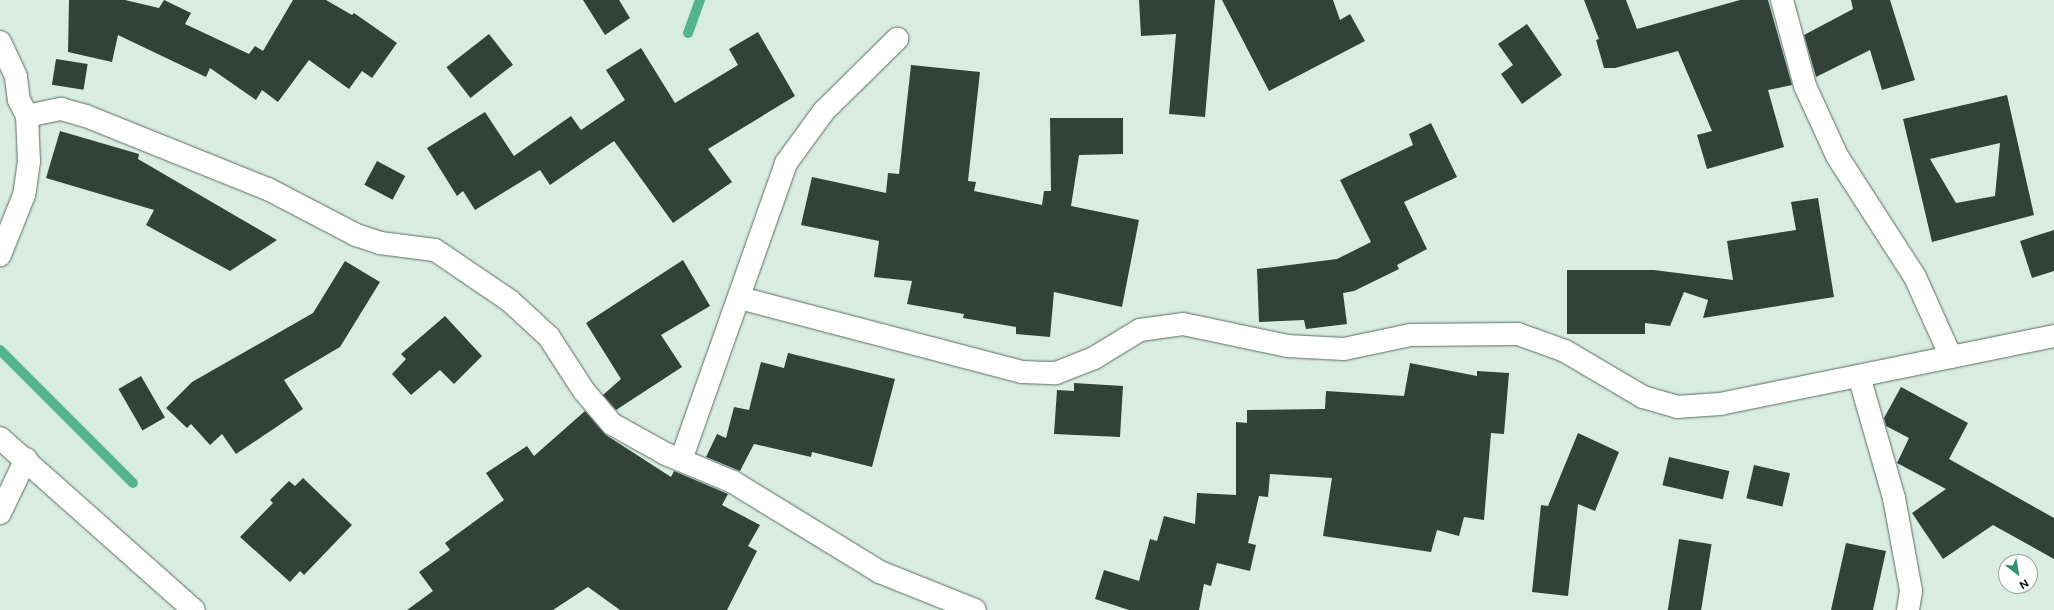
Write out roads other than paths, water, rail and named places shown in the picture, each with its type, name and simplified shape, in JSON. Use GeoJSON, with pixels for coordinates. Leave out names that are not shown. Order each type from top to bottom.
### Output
{"type":"FeatureCollection","features":[{"type":"Feature","properties":{"kind":"street"},"geometry":{"type":"LineString","coordinates":[[1782,0],[1805,86],[1837,156],[1915,277],[1951,357]]}},
{"type":"Feature","properties":{"kind":"street"},"geometry":{"type":"LineString","coordinates":[[681,460],[740,298],[786,163],[824,111],[897,39]]}},
{"type":"Feature","properties":{"kind":"street"},"geometry":{"type":"LineString","coordinates":[[0,42],[16,77],[19,100],[27,116],[29,161],[24,195],[0,255]]}},
{"type":"Feature","properties":{"kind":"street"},"geometry":{"type":"LineString","coordinates":[[27,116],[61,110],[86,116],[268,188],[356,235],[380,243],[435,250],[510,301],[549,337],[584,391],[612,424],[681,460],[734,482],[880,572],[975,610]]}},
{"type":"Feature","properties":{"kind":"street"},"geometry":{"type":"LineString","coordinates":[[740,298],[1022,372],[1056,373],[1094,358],[1140,330],[1183,324],[1287,346],[1344,349],[1411,335],[1518,334],[1565,351],[1643,397],[1677,407],[1720,404],[2054,336]]}},
{"type":"Feature","properties":{"kind":"street"},"geometry":{"type":"LineString","coordinates":[[1859,376],[1894,498],[1911,591],[1908,610]]}},
{"type":"Feature","properties":{"kind":"street"},"geometry":{"type":"LineString","coordinates":[[0,438],[26,459],[194,610]]}},
{"type":"Feature","properties":{"kind":"street"},"geometry":{"type":"LineString","coordinates":[[0,513],[26,459]]}},
{"type":"Feature","properties":{"kind":"waterway"},"geometry":{"type":"LineString","coordinates":[[688,33],[700,0]]}},
{"type":"Feature","properties":{"kind":"waterway"},"geometry":{"type":"LineString","coordinates":[[0,350],[133,483]]}}]}
